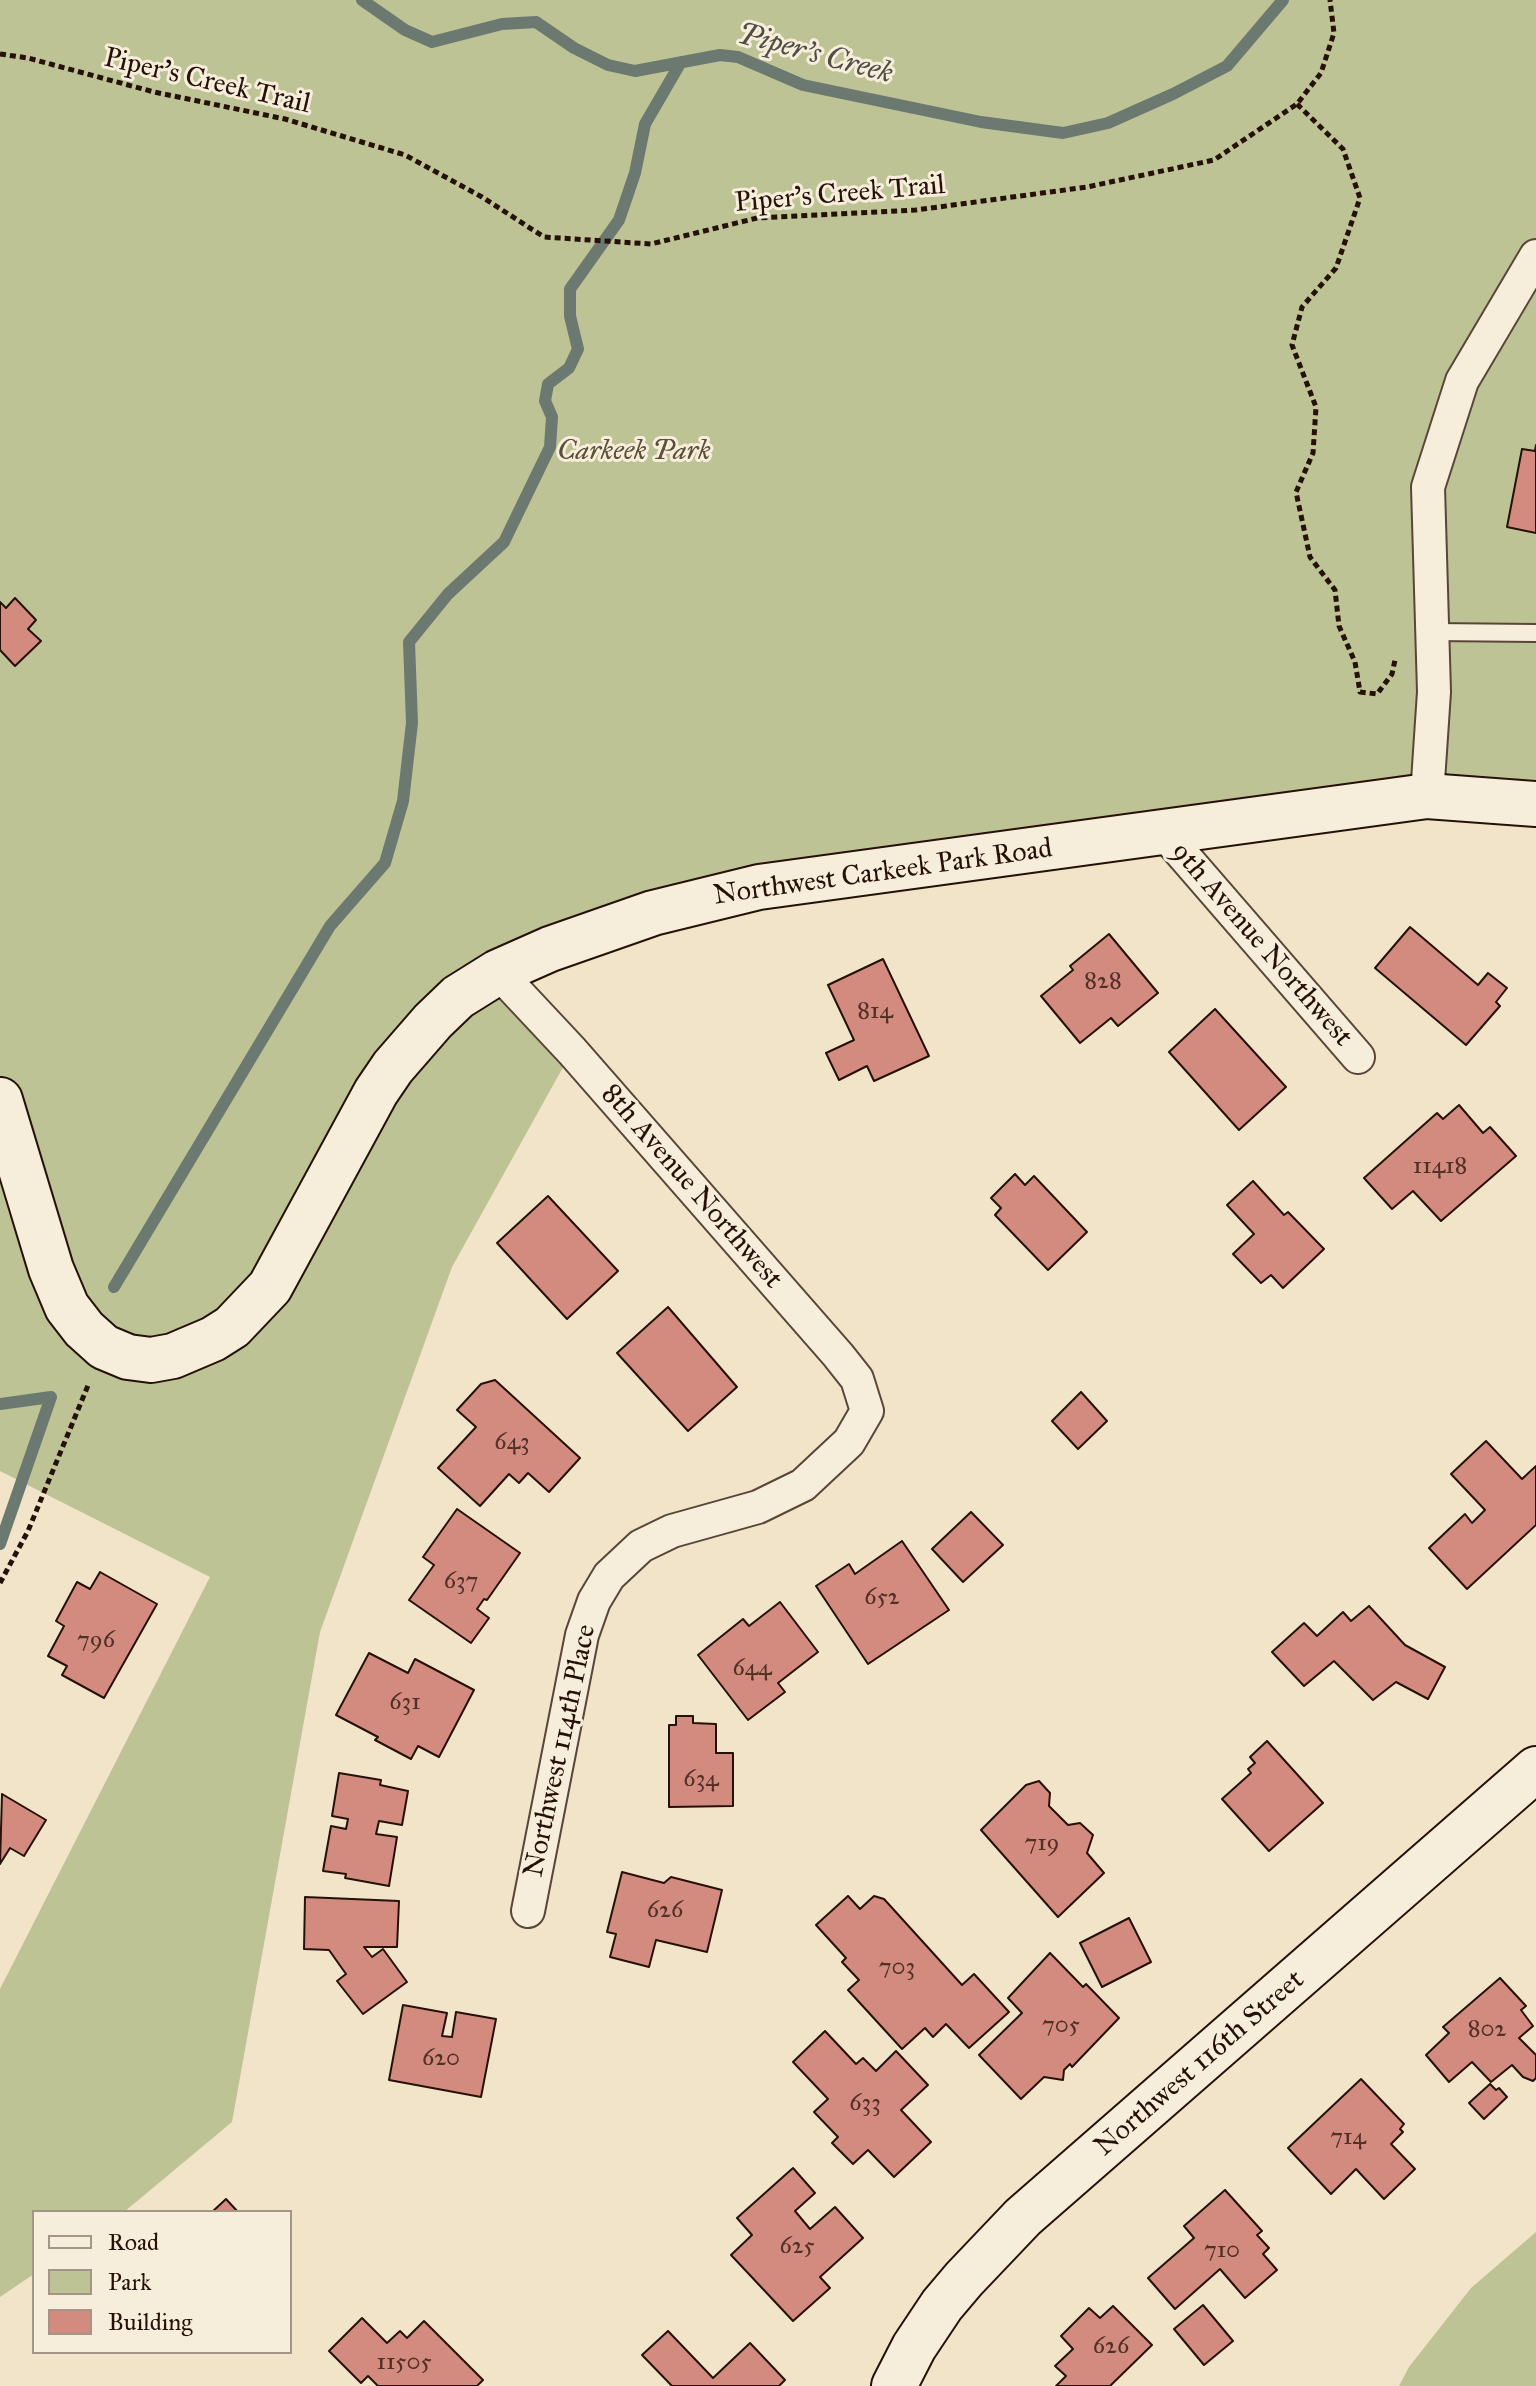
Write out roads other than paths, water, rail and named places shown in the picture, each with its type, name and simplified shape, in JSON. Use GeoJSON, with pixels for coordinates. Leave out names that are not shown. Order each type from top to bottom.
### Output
{"type":"FeatureCollection","features":[{"type":"Feature","properties":{"kind":"street"},"geometry":{"type":"LineString","coordinates":[[1536,256],[1462,381],[1428,487],[1434,692],[1427,796],[1536,804]]}},
{"type":"Feature","properties":{"kind":"street","name":"Northwest Carkeek Park Road"},"geometry":{"type":"LineString","coordinates":[[0,1100],[51,1269],[67,1307],[84,1329],[104,1347],[128,1357],[151,1360],[173,1356],[213,1339],[232,1327],[252,1308],[284,1265],[376,1092],[393,1067],[458,997],[498,972],[601,930],[759,887],[1427,796]]}},
{"type":"Feature","properties":{"kind":"street","name":"9th Avenue Northwest"},"geometry":{"type":"LineString","coordinates":[[1164,833],[1358,1057]]}},
{"type":"Feature","properties":{"kind":"street","name":"8th Avenue Northwest"},"geometry":{"type":"LineString","coordinates":[[498,972],[572,1051],[838,1355],[857,1379],[867,1411]]}},
{"type":"Feature","properties":{"kind":"street","name":"Northwest 114th Place"},"geometry":{"type":"LineString","coordinates":[[528,1911],[579,1647],[594,1601],[609,1576],[641,1546],[672,1531],[758,1507],[803,1485],[849,1442],[867,1411]]}},
{"type":"Feature","properties":{"kind":"street","name":"Northwest 116th Street"},"geometry":{"type":"LineString","coordinates":[[894,2386],[914,2347],[942,2305],[1023,2217],[1536,1769]]}},
{"type":"Feature","properties":{"kind":"lane"},"geometry":{"type":"LineString","coordinates":[[1433,632],[1536,633]]}},
{"type":"Feature","properties":{"kind":"waterway","name":"Piper's Creek"},"geometry":{"type":"LineString","coordinates":[[362,0],[405,30],[432,42],[502,24],[536,22],[574,48],[608,65],[635,71],[720,55],[738,57],[803,85],[981,122],[1063,133],[1108,123],[1227,66],[1283,0]]}},
{"type":"Feature","properties":{"kind":"waterway"},"geometry":{"type":"LineString","coordinates":[[114,1287],[330,926],[385,863],[403,801],[412,723],[409,642],[448,594],[504,542],[550,447],[552,417],[545,401],[548,384],[569,368],[578,349],[570,316],[570,289],[619,220],[635,173],[645,124],[681,62]]}},
{"type":"Feature","properties":{"kind":"waterway"},"geometry":{"type":"LineString","coordinates":[[0,1404],[51,1397],[0,1544]]}},
{"type":"Feature","properties":{"kind":"park label","name":"Carkeek Park"},"geometry":{"type":"Point","coordinates":[634,452]}}]}
